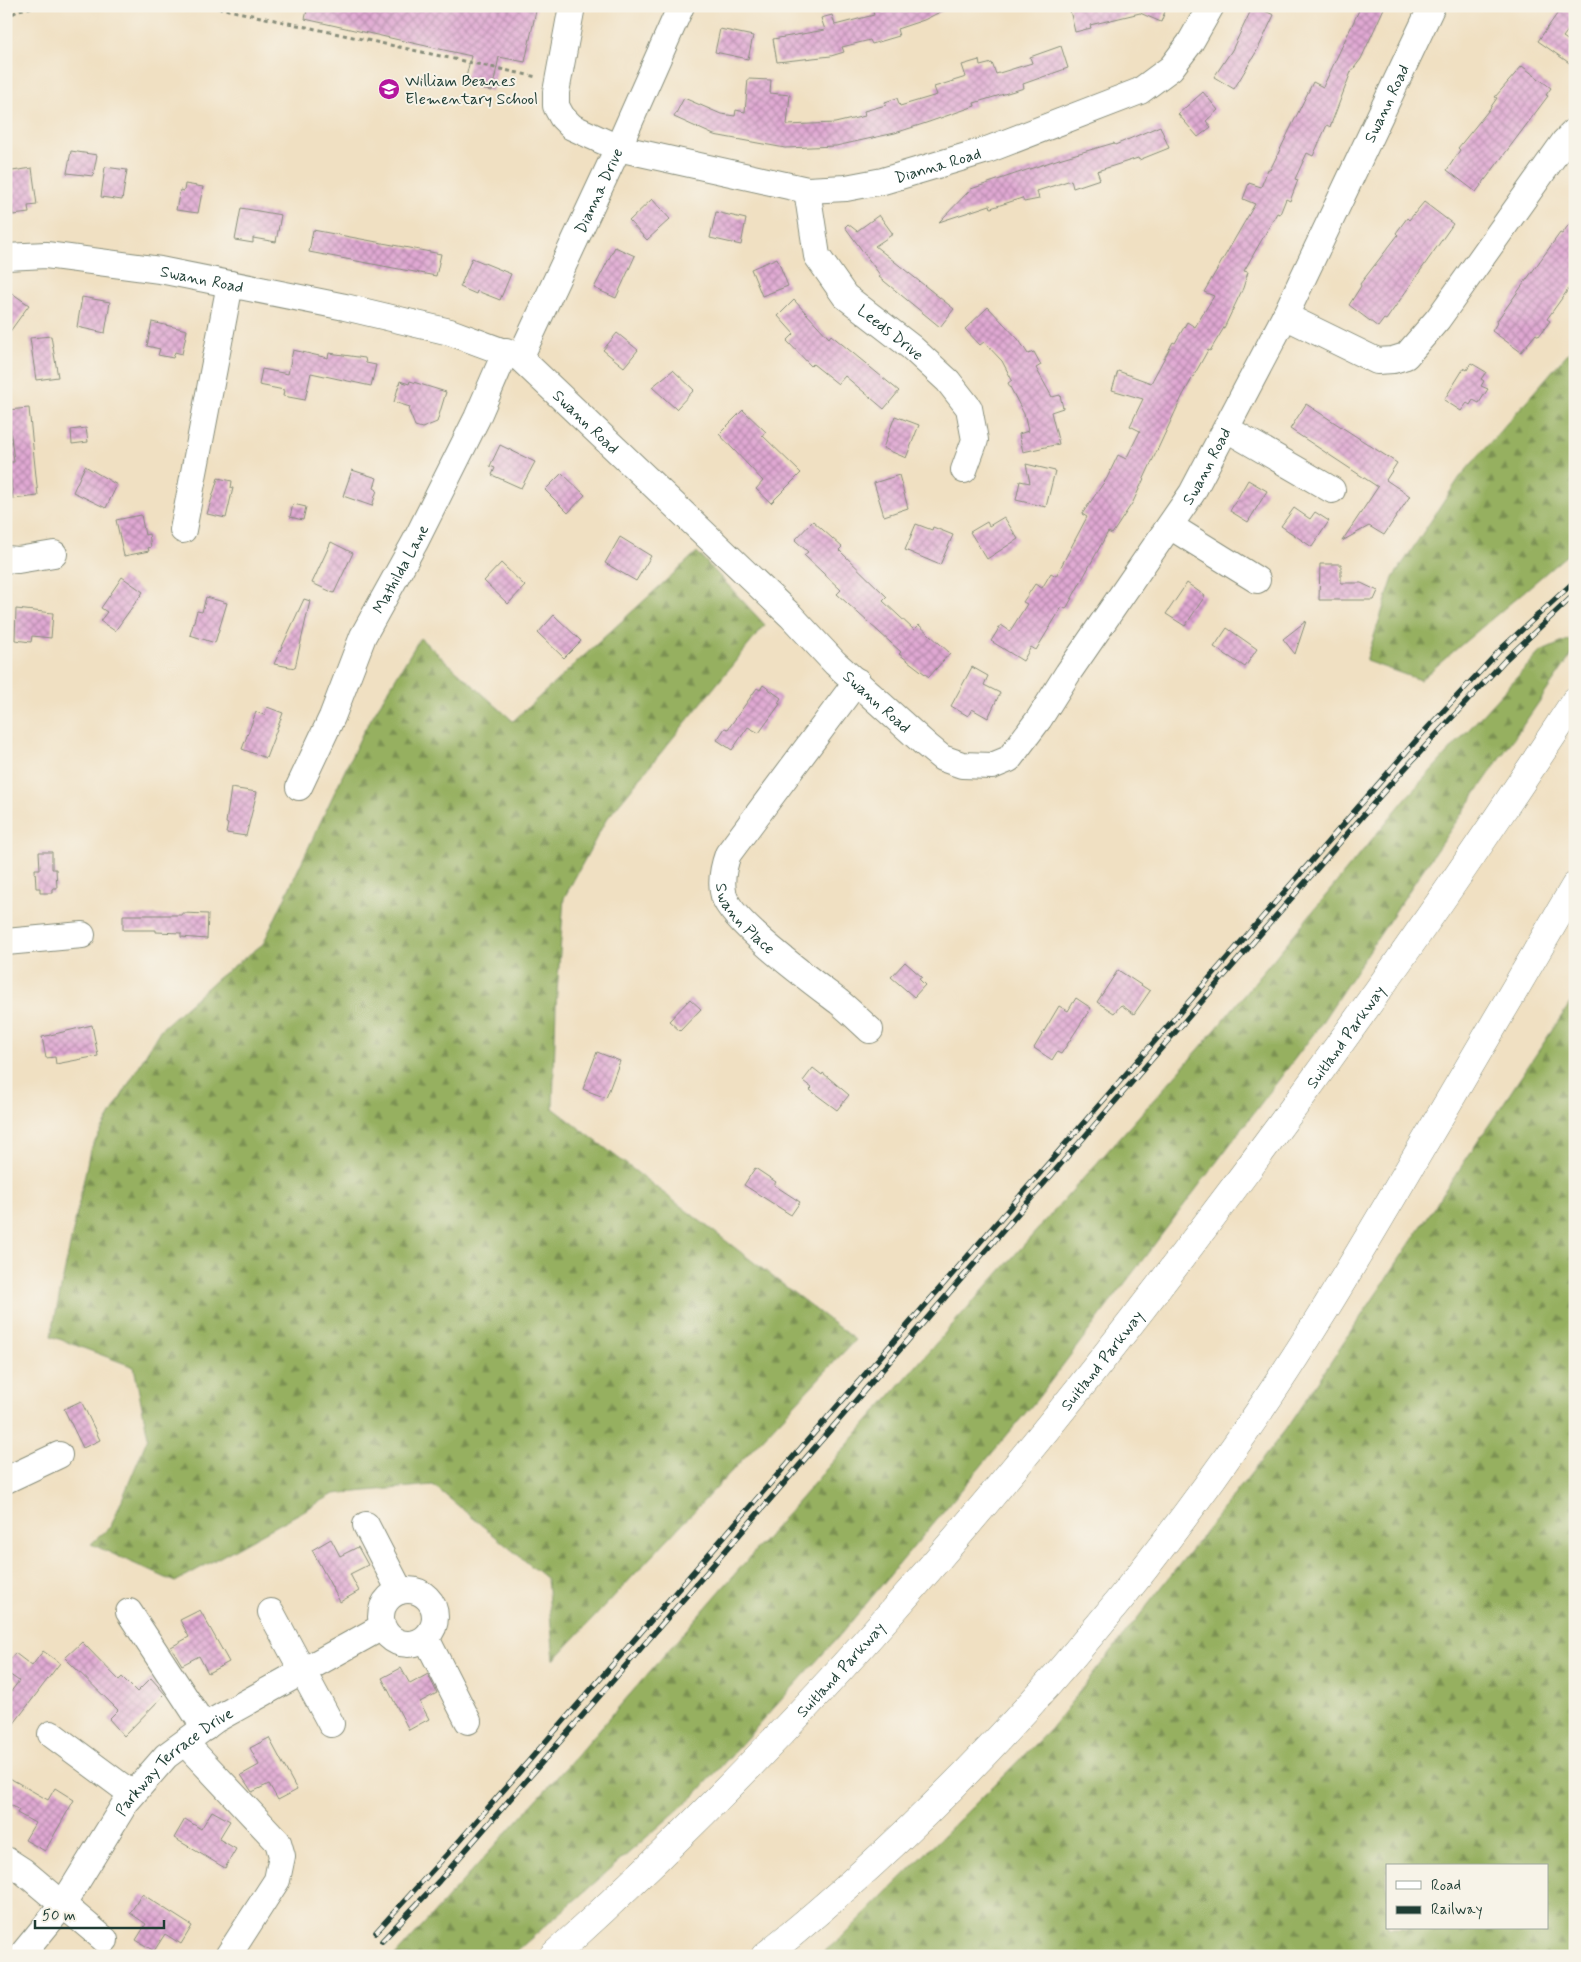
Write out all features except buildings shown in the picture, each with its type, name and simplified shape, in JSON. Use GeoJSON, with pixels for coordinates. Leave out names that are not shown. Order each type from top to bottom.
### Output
{"type":"FeatureCollection","features":[{"type":"Feature","properties":{"kind":"highway","name":"Suitland Parkway"},"geometry":{"type":"LineString","coordinates":[[553,1956],[666,1850],[770,1746],[876,1632],[1012,1473],[1155,1293],[1315,1078],[1421,930],[1575,701]]}},
{"type":"Feature","properties":{"kind":"highway"},"geometry":{"type":"LineString","coordinates":[[765,1956],[843,1889],[980,1757],[1080,1648],[1170,1536],[1246,1431],[1319,1320],[1575,886]]}},
{"type":"Feature","properties":{"kind":"street","name":"Dianna Road"},"geometry":{"type":"LineString","coordinates":[[572,6],[557,82],[556,106],[562,117],[572,127],[618,148],[806,190],[846,188],[883,181],[987,150],[1140,91],[1171,68],[1190,43],[1212,6]]}},
{"type":"Feature","properties":{"kind":"street","name":"Swann Road"},"geometry":{"type":"LineString","coordinates":[[6,256],[46,255],[160,270],[345,307],[450,332],[513,354],[857,681],[942,758],[962,765],[1000,764],[1009,759],[1039,719],[1068,673],[1192,493],[1228,429],[1285,316],[1432,6]]}},
{"type":"Feature","properties":{"kind":"street","name":"Dianna Drive"},"geometry":{"type":"LineString","coordinates":[[513,354],[618,148],[678,14]]}},
{"type":"Feature","properties":{"kind":"street"},"geometry":{"type":"LineString","coordinates":[[1285,316],[1377,361],[1393,360],[1406,356],[1438,319],[1564,142],[1575,131]]}},
{"type":"Feature","properties":{"kind":"street","name":"Leeds Drive"},"geometry":{"type":"LineString","coordinates":[[806,190],[817,256],[845,296],[911,347],[948,381],[969,408],[976,440],[964,470]]}},
{"type":"Feature","properties":{"kind":"street"},"geometry":{"type":"LineString","coordinates":[[183,530],[230,284]]}},
{"type":"Feature","properties":{"kind":"street","name":"Mathilda Lane"},"geometry":{"type":"LineString","coordinates":[[299,787],[332,716],[363,636],[415,542],[477,418],[513,354]]}},
{"type":"Feature","properties":{"kind":"street"},"geometry":{"type":"LineString","coordinates":[[1228,429],[1332,490]]}},
{"type":"Feature","properties":{"kind":"street"},"geometry":{"type":"LineString","coordinates":[[1170,526],[1257,580]]}},
{"type":"Feature","properties":{"kind":"street"},"geometry":{"type":"LineString","coordinates":[[6,559],[18,560],[54,554]]}},
{"type":"Feature","properties":{"kind":"street","name":"Swann Place"},"geometry":{"type":"LineString","coordinates":[[857,681],[728,854],[722,881],[725,897],[736,914],[778,954],[840,1003],[870,1030]]}},
{"type":"Feature","properties":{"kind":"street"},"geometry":{"type":"LineString","coordinates":[[6,942],[82,935]]}},
{"type":"Feature","properties":{"kind":"street"},"geometry":{"type":"LineString","coordinates":[[6,1480],[59,1455]]}},
{"type":"Feature","properties":{"kind":"street"},"geometry":{"type":"LineString","coordinates":[[366,1525],[400,1591]]}},
{"type":"Feature","properties":{"kind":"street"},"geometry":{"type":"LineString","coordinates":[[400,1591],[417,1591],[426,1597],[433,1606],[435,1618],[433,1629],[426,1638],[416,1644],[404,1645],[394,1641],[382,1627],[381,1611],[386,1601],[400,1591]]}},
{"type":"Feature","properties":{"kind":"street"},"geometry":{"type":"LineString","coordinates":[[129,1612],[195,1735],[278,1842],[282,1856],[277,1880],[228,1956]]}},
{"type":"Feature","properties":{"kind":"street"},"geometry":{"type":"LineString","coordinates":[[271,1612],[331,1724]]}},
{"type":"Feature","properties":{"kind":"street","name":"Parkway Terrace Drive"},"geometry":{"type":"LineString","coordinates":[[21,1956],[62,1906],[132,1794],[166,1756],[195,1735],[382,1627]]}},
{"type":"Feature","properties":{"kind":"street"},"geometry":{"type":"LineString","coordinates":[[426,1638],[468,1721]]}},
{"type":"Feature","properties":{"kind":"street"},"geometry":{"type":"LineString","coordinates":[[51,1734],[132,1794]]}},
{"type":"Feature","properties":{"kind":"street"},"geometry":{"type":"LineString","coordinates":[[6,1860],[23,1871],[62,1906],[105,1940]]}},
{"type":"Feature","properties":{"kind":"path"},"geometry":{"type":"LineString","coordinates":[[6,18],[19,10],[38,6]]}},
{"type":"Feature","properties":{"kind":"path"},"geometry":{"type":"LineString","coordinates":[[210,6],[557,82]]}},
{"type":"Feature","properties":{"kind":"green space"},"geometry":{"type":"Polygon","coordinates":[[[1575,345],[1575,548],[1420,680],[1366,661],[1393,578],[1460,477],[1575,345]]]}},
{"type":"Feature","properties":{"kind":"green space"},"geometry":{"type":"Polygon","coordinates":[[[697,552],[765,625],[606,820],[564,898],[556,1006],[553,1108],[855,1340],[554,1660],[547,1579],[433,1485],[334,1494],[175,1582],[91,1544],[111,1526],[148,1437],[134,1367],[51,1336],[90,1150],[160,1030],[218,978],[263,944],[363,732],[420,638],[513,721],[697,552]]]}},
{"type":"Feature","properties":{"kind":"green space"},"geometry":{"type":"Polygon","coordinates":[[[1575,637],[1575,650],[1422,871],[1318,1028],[1038,1398],[840,1635],[696,1794],[511,1956],[395,1956],[577,1755],[945,1333],[1207,1040],[1406,798],[1540,652],[1575,637]]]}},
{"type":"Feature","properties":{"kind":"green space"},"geometry":{"type":"Polygon","coordinates":[[[1575,996],[1575,1956],[819,1956],[843,1936],[1051,1728],[1286,1429],[1575,996]]]}},
{"type":"Feature","properties":{"kind":"railway"},"geometry":{"type":"LineString","coordinates":[[376,1932],[461,1839],[1420,736],[1502,648],[1575,581]]}},
{"type":"Feature","properties":{"kind":"railway"},"geometry":{"type":"LineString","coordinates":[[382,1941],[439,1881],[1387,788],[1505,660],[1575,594]]}},
{"type":"Feature","properties":{"kind":"place","name":"William Beanes Elementary School"},"geometry":{"type":"Point","coordinates":[389,89]}}]}
